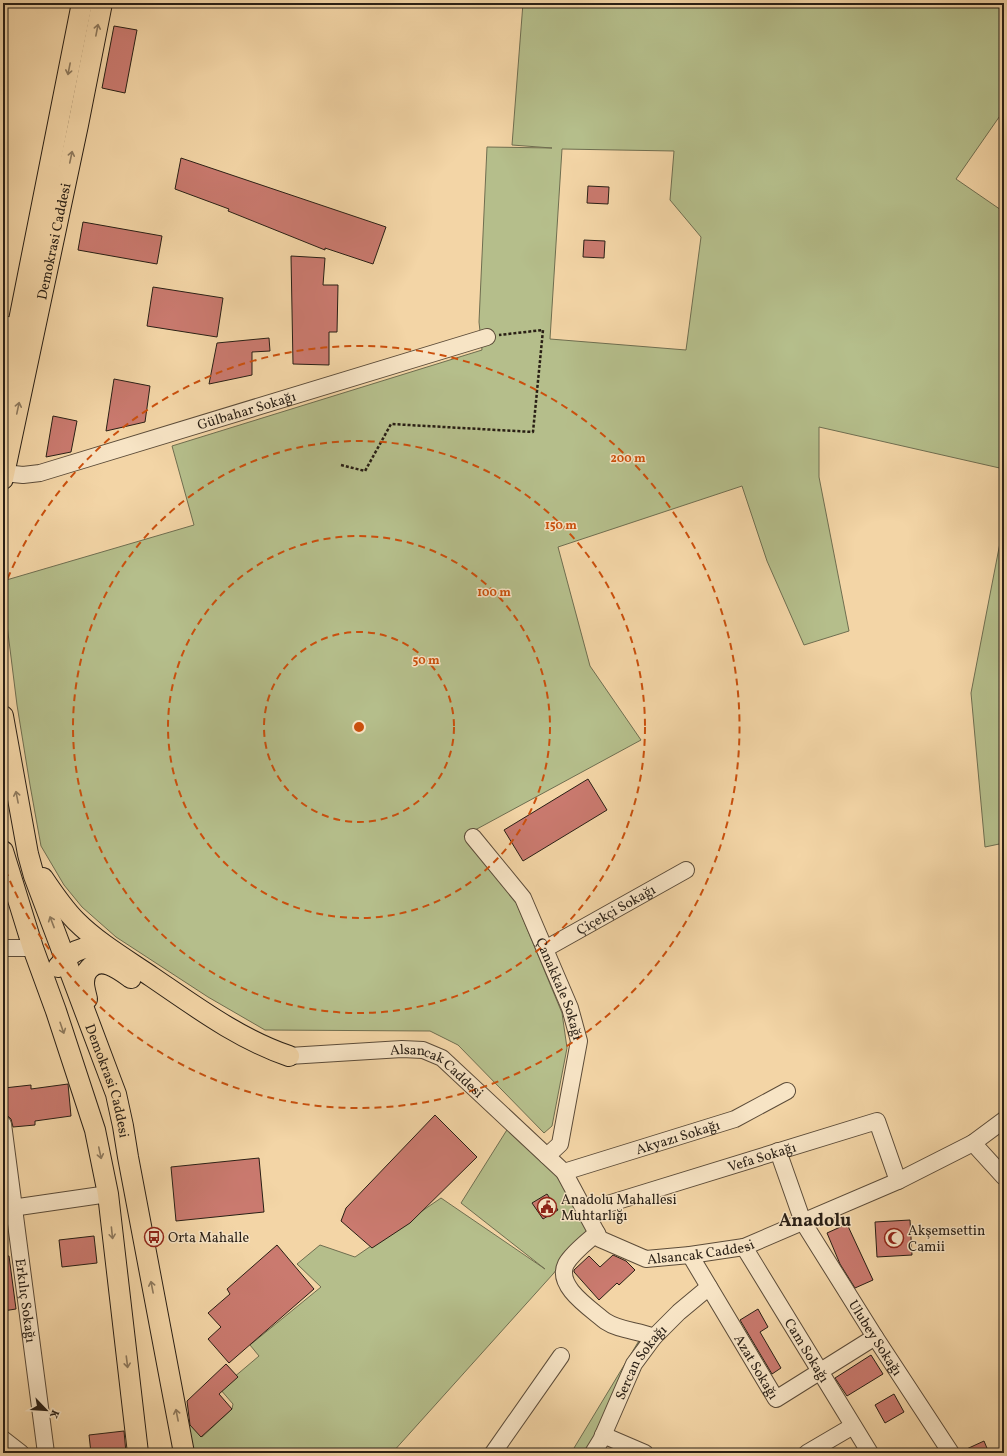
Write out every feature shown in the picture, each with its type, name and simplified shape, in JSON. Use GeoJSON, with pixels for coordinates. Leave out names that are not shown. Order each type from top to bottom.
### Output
{"type":"FeatureCollection","features":[{"type":"Feature","properties":{"kind":"main road","name":"Demokrasi Caddesi"},"geometry":{"type":"LineString","coordinates":[[3,401],[8,329],[60,117],[82,3]]}},
{"type":"Feature","properties":{"kind":"main road","name":"Demokrasi Caddesi"},"geometry":{"type":"LineString","coordinates":[[3,476],[78,125],[102,3]]}},
{"type":"Feature","properties":{"kind":"main road","name":"Demokrasi Caddesi"},"geometry":{"type":"LineString","coordinates":[[3,716],[28,854],[34,876],[116,1094],[184,1453]]}},
{"type":"Feature","properties":{"kind":"main road"},"geometry":{"type":"LineString","coordinates":[[28,854],[53,893],[77,922],[120,955],[230,1029],[253,1042],[289,1056]]}},
{"type":"Feature","properties":{"kind":"main road","name":"Demokrasi Caddesi"},"geometry":{"type":"LineString","coordinates":[[4,858],[33,948],[81,1083],[95,1130],[108,1194],[138,1453]]}},
{"type":"Feature","properties":{"kind":"main road"},"geometry":{"type":"LineString","coordinates":[[49,992],[52,979],[58,967],[76,951],[88,947],[98,947],[120,955]]}},
{"type":"Feature","properties":{"kind":"main road"},"geometry":{"type":"LineString","coordinates":[[94,1036],[84,982],[85,974],[90,967],[96,963],[104,963],[113,966],[238,1047],[251,1053],[265,1056],[289,1056]]}},
{"type":"Feature","properties":{"kind":"main road"},"geometry":{"type":"LineString","coordinates":[[108,1194],[116,1192],[123,1184],[126,1176],[128,1157]]}},
{"type":"Feature","properties":{"kind":"street","name":"Gülbahar Sokağı"},"geometry":{"type":"LineString","coordinates":[[3,476],[40,473],[487,337]]}},
{"type":"Feature","properties":{"kind":"street","name":"Çanakkale Sokağı"},"geometry":{"type":"LineString","coordinates":[[473,838],[523,898],[570,1008],[579,1041],[560,1144],[547,1156]]}},
{"type":"Feature","properties":{"kind":"street","name":"Çiçekçi Sokağı"},"geometry":{"type":"LineString","coordinates":[[545,949],[686,870]]}},
{"type":"Feature","properties":{"kind":"street"},"geometry":{"type":"LineString","coordinates":[[3,948],[33,948]]}},
{"type":"Feature","properties":{"kind":"street","name":"Alsancak Caddesi"},"geometry":{"type":"LineString","coordinates":[[289,1056],[402,1049],[423,1050],[442,1058],[564,1172],[600,1239],[646,1259],[690,1255],[744,1247],[898,1181],[973,1143],[1004,1120]]}},
{"type":"Feature","properties":{"kind":"street","name":"Akyazı Sokağı"},"geometry":{"type":"LineString","coordinates":[[564,1172],[735,1119],[788,1091]]}},
{"type":"Feature","properties":{"kind":"street","name":"Vefa Sokağı"},"geometry":{"type":"LineString","coordinates":[[585,1211],[878,1121],[898,1181]]}},
{"type":"Feature","properties":{"kind":"street","name":"Erkılıç Sokağı"},"geometry":{"type":"LineString","coordinates":[[3,1124],[8,1208],[46,1453]]}},
{"type":"Feature","properties":{"kind":"street"},"geometry":{"type":"LineString","coordinates":[[973,1143],[1004,1177]]}},
{"type":"Feature","properties":{"kind":"street","name":"Ulubey Sokağı"},"geometry":{"type":"LineString","coordinates":[[778,1151],[803,1222],[875,1337],[951,1453]]}},
{"type":"Feature","properties":{"kind":"street"},"geometry":{"type":"LineString","coordinates":[[8,1208],[108,1194]]}},
{"type":"Feature","properties":{"kind":"street"},"geometry":{"type":"LineString","coordinates":[[597,1233],[583,1245],[567,1264],[564,1273],[567,1285],[611,1325],[654,1337]]}},
{"type":"Feature","properties":{"kind":"street","name":"Cam Sokağı"},"geometry":{"type":"LineString","coordinates":[[744,1247],[870,1453]]}},
{"type":"Feature","properties":{"kind":"street","name":"Azat Sokağı"},"geometry":{"type":"LineString","coordinates":[[690,1255],[776,1399],[875,1337]]}},
{"type":"Feature","properties":{"kind":"street","name":"Sercan Sokağı"},"geometry":{"type":"LineString","coordinates":[[593,1453],[604,1435],[634,1364],[654,1337],[679,1312],[709,1287]]}},
{"type":"Feature","properties":{"kind":"street"},"geometry":{"type":"LineString","coordinates":[[493,1453],[561,1356]]}},
{"type":"Feature","properties":{"kind":"street"},"geometry":{"type":"LineString","coordinates":[[807,1453],[853,1426]]}},
{"type":"Feature","properties":{"kind":"street"},"geometry":{"type":"LineString","coordinates":[[604,1435],[645,1453]]}},
{"type":"Feature","properties":{"kind":"street"},"geometry":{"type":"LineString","coordinates":[[3,1439],[21,1453]]}},
{"type":"Feature","properties":{"kind":"path"},"geometry":{"type":"LineString","coordinates":[[341,465],[365,471],[390,424],[533,432],[543,330],[487,337]]}},
{"type":"Feature","properties":{"kind":"green space"},"geometry":{"type":"Polygon","coordinates":[[[523,3],[1004,3],[1004,110],[956,179],[1004,212],[1004,469],[819,427],[819,477],[849,631],[804,645],[767,561],[742,486],[558,547],[590,666],[641,740],[464,836],[516,902],[562,1013],[567,1048],[552,1126],[544,1133],[458,1045],[430,1031],[265,1030],[208,997],[116,937],[82,907],[64,885],[41,846],[17,705],[3,593],[3,581],[194,525],[172,446],[482,350],[479,322],[487,147],[552,148],[512,145],[523,3]],[[562,149],[550,339],[686,350],[701,237],[670,200],[674,151],[562,149]]]}},
{"type":"Feature","properties":{"kind":"green space"},"geometry":{"type":"Polygon","coordinates":[[[1004,522],[1004,843],[985,847],[971,693],[1004,522]]]}},
{"type":"Feature","properties":{"kind":"green space"},"geometry":{"type":"Polygon","coordinates":[[[510,1125],[559,1178],[588,1231],[553,1274],[392,1453],[194,1453],[187,1418],[202,1437],[232,1409],[233,1404],[220,1389],[259,1356],[250,1345],[321,1287],[297,1264],[320,1245],[355,1257],[441,1198],[545,1269],[461,1203],[510,1125]]]}},
{"type":"Feature","properties":{"kind":"green space"},"geometry":{"type":"Polygon","coordinates":[[[640,1339],[596,1436],[586,1453],[571,1453],[640,1339]]]}},
{"type":"Feature","properties":{"kind":"building"},"geometry":{"type":"Polygon","coordinates":[[[114,26],[137,30],[125,93],[102,88],[114,26]]]}},
{"type":"Feature","properties":{"kind":"building"},"geometry":{"type":"Polygon","coordinates":[[[181,158],[386,227],[373,264],[325,248],[325,250],[228,211],[229,209],[175,189],[181,158]]]}},
{"type":"Feature","properties":{"kind":"building"},"geometry":{"type":"Polygon","coordinates":[[[588,186],[609,187],[608,204],[587,203],[588,186]]]}},
{"type":"Feature","properties":{"kind":"building"},"geometry":{"type":"Polygon","coordinates":[[[83,222],[162,236],[157,264],[78,250],[83,222]]]}},
{"type":"Feature","properties":{"kind":"building"},"geometry":{"type":"Polygon","coordinates":[[[584,240],[605,241],[604,258],[583,257],[584,240]]]}},
{"type":"Feature","properties":{"kind":"building"},"geometry":{"type":"Polygon","coordinates":[[[291,256],[325,258],[323,285],[338,285],[337,332],[329,332],[329,365],[293,364],[291,256]]]}},
{"type":"Feature","properties":{"kind":"building"},"geometry":{"type":"Polygon","coordinates":[[[153,287],[223,298],[217,337],[147,326],[153,287]]]}},
{"type":"Feature","properties":{"kind":"building"},"geometry":{"type":"Polygon","coordinates":[[[269,338],[270,351],[252,352],[252,375],[209,384],[217,343],[269,338]]]}},
{"type":"Feature","properties":{"kind":"building"},"geometry":{"type":"Polygon","coordinates":[[[114,379],[150,386],[145,422],[106,431],[114,379]]]}},
{"type":"Feature","properties":{"kind":"building"},"geometry":{"type":"Polygon","coordinates":[[[53,416],[77,421],[71,452],[46,457],[53,416]]]}},
{"type":"Feature","properties":{"kind":"building"},"geometry":{"type":"Polygon","coordinates":[[[588,779],[607,810],[523,861],[504,830],[588,779]]]}},
{"type":"Feature","properties":{"kind":"building"},"geometry":{"type":"Polygon","coordinates":[[[68,1084],[71,1116],[35,1121],[35,1125],[13,1127],[11,1119],[7,1115],[4,1088],[31,1085],[31,1089],[68,1084]]]}},
{"type":"Feature","properties":{"kind":"building"},"geometry":{"type":"Polygon","coordinates":[[[435,1115],[477,1157],[410,1223],[372,1248],[341,1221],[346,1208],[435,1115]]]}},
{"type":"Feature","properties":{"kind":"building"},"geometry":{"type":"Polygon","coordinates":[[[259,1158],[264,1212],[176,1221],[171,1167],[259,1158]]]}},
{"type":"Feature","properties":{"kind":"building"},"geometry":{"type":"Polygon","coordinates":[[[547,1194],[558,1210],[543,1219],[532,1203],[547,1194]]]}},
{"type":"Feature","properties":{"kind":"building","name":"Akşemsettin Camii"},"geometry":{"type":"Polygon","coordinates":[[[910,1220],[912,1255],[877,1257],[875,1222],[910,1220]]]}},
{"type":"Feature","properties":{"kind":"building"},"geometry":{"type":"Polygon","coordinates":[[[847,1224],[873,1280],[855,1288],[840,1264],[827,1233],[847,1224]]]}},
{"type":"Feature","properties":{"kind":"building"},"geometry":{"type":"Polygon","coordinates":[[[94,1236],[97,1263],[62,1267],[59,1240],[94,1236]]]}},
{"type":"Feature","properties":{"kind":"building"},"geometry":{"type":"Polygon","coordinates":[[[277,1245],[314,1289],[229,1363],[208,1339],[221,1327],[208,1313],[230,1294],[227,1289],[277,1245]]]}},
{"type":"Feature","properties":{"kind":"building"},"geometry":{"type":"Polygon","coordinates":[[[613,1255],[626,1261],[635,1270],[619,1285],[617,1283],[599,1300],[574,1272],[574,1270],[589,1256],[600,1267],[613,1255]]]}},
{"type":"Feature","properties":{"kind":"building"},"geometry":{"type":"Polygon","coordinates":[[[3,1256],[9,1256],[16,1309],[3,1311],[3,1256]]]}},
{"type":"Feature","properties":{"kind":"building"},"geometry":{"type":"Polygon","coordinates":[[[758,1309],[768,1327],[760,1332],[781,1368],[772,1374],[740,1320],[758,1309]]]}},
{"type":"Feature","properties":{"kind":"building"},"geometry":{"type":"Polygon","coordinates":[[[871,1355],[883,1374],[847,1396],[835,1378],[871,1355]]]}},
{"type":"Feature","properties":{"kind":"building"},"geometry":{"type":"Polygon","coordinates":[[[226,1364],[238,1377],[219,1394],[232,1409],[201,1437],[190,1425],[187,1401],[226,1364]]]}},
{"type":"Feature","properties":{"kind":"building"},"geometry":{"type":"Polygon","coordinates":[[[894,1394],[904,1412],[885,1423],[875,1405],[894,1394]]]}},
{"type":"Feature","properties":{"kind":"building"},"geometry":{"type":"Polygon","coordinates":[[[124,1431],[126,1453],[91,1453],[89,1435],[124,1431]]]}},
{"type":"Feature","properties":{"kind":"building"},"geometry":{"type":"Polygon","coordinates":[[[984,1441],[989,1453],[960,1453],[960,1452],[984,1441]]]}},
{"type":"Feature","properties":{"kind":"place","name":"Anadolu Mahallesi Muhtarlığı"},"geometry":{"type":"Point","coordinates":[547,1207]}},
{"type":"Feature","properties":{"kind":"place","name":"Orta Mahalle"},"geometry":{"type":"Point","coordinates":[154,1237]}},
{"type":"Feature","properties":{"kind":"place","name":"Akşemsettin Camii"},"geometry":{"type":"Point","coordinates":[894,1238]}},
{"type":"Feature","properties":{"kind":"district","name":"Anadolu"},"geometry":{"type":"Point","coordinates":[815,1220]}}]}
